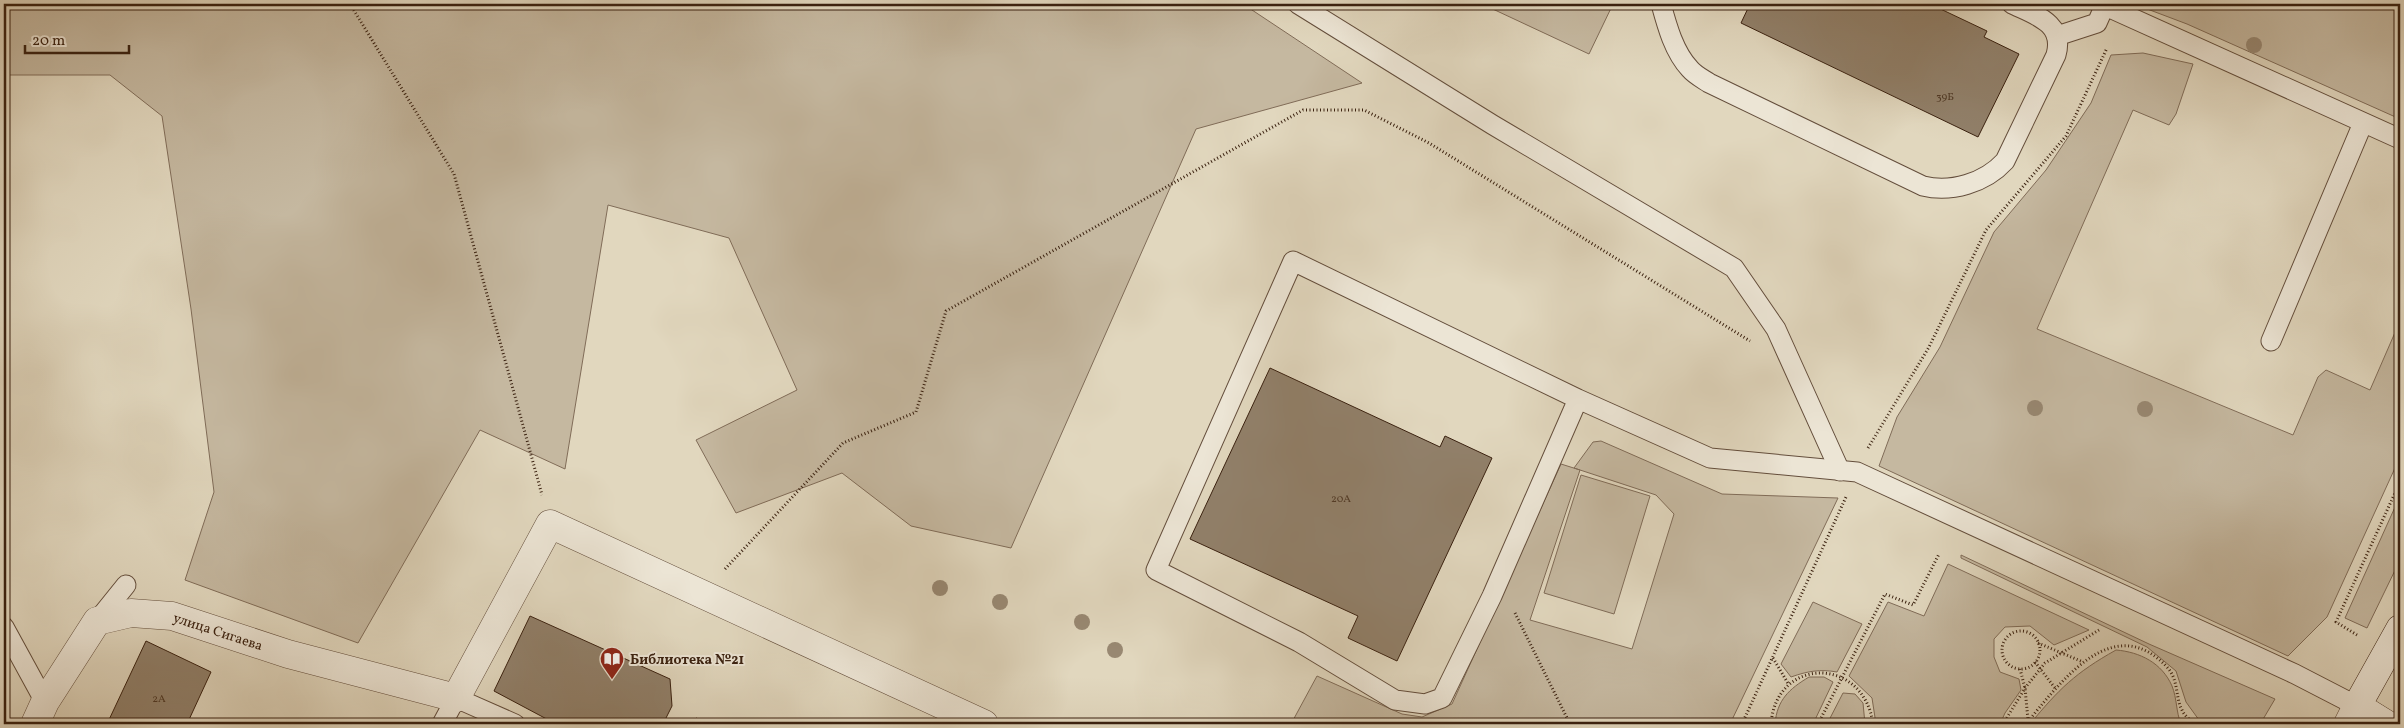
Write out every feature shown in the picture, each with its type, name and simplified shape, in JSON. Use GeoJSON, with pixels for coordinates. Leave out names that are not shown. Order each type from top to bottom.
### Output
{"type":"FeatureCollection","features":[{"type":"Feature","properties":{"kind":"street"},"geometry":{"type":"LineString","coordinates":[[456,698],[550,524],[984,724]]}},
{"type":"Feature","properties":{"kind":"street","name":"улица Сигаева"},"geometry":{"type":"LineString","coordinates":[[97,621],[131,613],[172,616],[288,654],[456,698]]}},
{"type":"Feature","properties":{"kind":"street"},"geometry":{"type":"LineString","coordinates":[[40,713],[97,621]]}},
{"type":"Feature","properties":{"kind":"street"},"geometry":{"type":"LineString","coordinates":[[2386,724],[2353,715],[2400,629]]}},
{"type":"Feature","properties":{"kind":"lane"},"geometry":{"type":"LineString","coordinates":[[1298,4],[1501,130],[1734,268],[1776,329],[1849,472]]}},
{"type":"Feature","properties":{"kind":"lane"},"geometry":{"type":"LineString","coordinates":[[1662,4],[1667,26],[1679,53],[1690,70],[1709,83],[1923,186],[1940,190],[1958,188],[1996,171],[2004,161],[2056,55],[2057,36],[2048,22],[2012,4]]}},
{"type":"Feature","properties":{"kind":"lane"},"geometry":{"type":"LineString","coordinates":[[2057,36],[2097,23],[2103,5],[2400,139]]}},
{"type":"Feature","properties":{"kind":"lane"},"geometry":{"type":"LineString","coordinates":[[2271,341],[2363,123]]}},
{"type":"Feature","properties":{"kind":"lane"},"geometry":{"type":"LineString","coordinates":[[1578,399],[1498,580],[1442,698],[1425,704],[1395,700],[1299,642],[1156,570],[1293,261],[1578,399],[1710,458],[1849,472],[2295,674],[2353,715]]}},
{"type":"Feature","properties":{"kind":"lane"},"geometry":{"type":"LineString","coordinates":[[97,621],[126,585]]}},
{"type":"Feature","properties":{"kind":"lane"},"geometry":{"type":"LineString","coordinates":[[4,627],[40,713]]}},
{"type":"Feature","properties":{"kind":"lane"},"geometry":{"type":"LineString","coordinates":[[442,724],[456,698],[514,724]]}},
{"type":"Feature","properties":{"kind":"path"},"geometry":{"type":"LineString","coordinates":[[350,4],[454,174],[550,524]]}},
{"type":"Feature","properties":{"kind":"path"},"geometry":{"type":"LineString","coordinates":[[1742,724],[1773,658],[1849,472],[1873,438],[1929,347],[1986,230],[2066,136],[2124,14]]}},
{"type":"Feature","properties":{"kind":"path"},"geometry":{"type":"LineString","coordinates":[[702,593],[843,443],[916,412],[946,311],[1303,110],[1364,110],[1421,139],[1750,341]]}},
{"type":"Feature","properties":{"kind":"path"},"geometry":{"type":"LineString","coordinates":[[2357,635],[2336,622],[2400,482]]}},
{"type":"Feature","properties":{"kind":"path"},"geometry":{"type":"LineString","coordinates":[[1818,724],[1885,594],[1913,605],[1940,554]]}},
{"type":"Feature","properties":{"kind":"path"},"geometry":{"type":"LineString","coordinates":[[1498,580],[1570,724]]}},
{"type":"Feature","properties":{"kind":"path"},"geometry":{"type":"LineString","coordinates":[[2003,724],[2025,688],[2045,663],[2099,630]]}},
{"type":"Feature","properties":{"kind":"path"},"geometry":{"type":"LineString","coordinates":[[2024,631],[2035,637],[2038,643],[2039,655],[2035,662],[2020,669],[2008,665],[2004,660],[2002,648],[2004,642],[2012,633],[2024,631]]}},
{"type":"Feature","properties":{"kind":"path"},"geometry":{"type":"LineString","coordinates":[[2038,643],[2083,662]]}},
{"type":"Feature","properties":{"kind":"path"},"geometry":{"type":"LineString","coordinates":[[2027,723],[2055,688],[2083,662],[2115,645],[2137,648],[2168,668],[2177,686],[2181,710],[2194,724]]}},
{"type":"Feature","properties":{"kind":"path"},"geometry":{"type":"LineString","coordinates":[[1773,658],[1789,685]]}},
{"type":"Feature","properties":{"kind":"path"},"geometry":{"type":"LineString","coordinates":[[2035,662],[2055,688]]}},
{"type":"Feature","properties":{"kind":"path"},"geometry":{"type":"LineString","coordinates":[[2020,669],[2025,688],[2027,723]]}},
{"type":"Feature","properties":{"kind":"path"},"geometry":{"type":"LineString","coordinates":[[1749,724],[1771,723],[1773,708],[1780,694],[1789,685],[1808,674],[1825,673],[1842,677],[1854,685],[1864,696],[1870,709],[1872,724]]}},
{"type":"Feature","properties":{"kind":"shaded area"},"geometry":{"type":"Polygon","coordinates":[[[4,4],[1243,4],[1362,83],[1196,129],[1011,548],[911,526],[842,473],[736,513],[696,440],[797,390],[729,238],[608,205],[565,469],[480,430],[358,643],[185,580],[214,492],[191,309],[162,116],[110,75],[5,75],[4,77],[4,4]]]}},
{"type":"Feature","properties":{"kind":"shaded area"},"geometry":{"type":"Polygon","coordinates":[[[1482,4],[1613,4],[1589,54],[1482,4]]]}},
{"type":"Feature","properties":{"kind":"shaded area"},"geometry":{"type":"Polygon","coordinates":[[[2134,4],[2400,4],[2400,119],[2187,24],[2134,4]]]}},
{"type":"Feature","properties":{"kind":"shaded area"},"geometry":{"type":"Polygon","coordinates":[[[2143,53],[2193,64],[2176,114],[2169,125],[2133,110],[2037,329],[2293,435],[2318,377],[2326,370],[2370,390],[2400,321],[2400,457],[2327,617],[2288,656],[1879,466],[1897,417],[1940,347],[1994,232],[2046,170],[2091,103],[2111,55],[2143,53]]]}},
{"type":"Feature","properties":{"kind":"shaded area"},"geometry":{"type":"Polygon","coordinates":[[[1601,441],[1722,494],[1838,498],[1730,724],[1291,724],[1317,676],[1402,714],[1422,717],[1452,704],[1561,464],[1580,470],[1530,620],[1632,649],[1674,514],[1656,495],[1574,468],[1593,442],[1601,441]]]}},
{"type":"Feature","properties":{"kind":"shaded area"},"geometry":{"type":"Polygon","coordinates":[[[1581,475],[1650,496],[1614,614],[1544,593],[1581,475]]]}},
{"type":"Feature","properties":{"kind":"shaded area"},"geometry":{"type":"Polygon","coordinates":[[[2400,496],[2400,560],[2367,628],[2345,618],[2400,496]]]}},
{"type":"Feature","properties":{"kind":"shaded area"},"geometry":{"type":"Polygon","coordinates":[[[1961,555],[2149,644],[2275,699],[2262,721],[2255,724],[2214,724],[2199,720],[2186,702],[2176,671],[2147,647],[1961,558],[1961,555]]]}},
{"type":"Feature","properties":{"kind":"shaded area"},"geometry":{"type":"Polygon","coordinates":[[[1948,564],[2089,630],[2054,645],[2030,626],[2005,627],[1994,639],[1994,657],[2000,672],[2019,679],[2021,690],[2005,713],[2000,724],[1876,724],[1872,698],[1849,676],[1888,602],[1924,616],[1948,564]]]}},
{"type":"Feature","properties":{"kind":"shaded area"},"geometry":{"type":"Polygon","coordinates":[[[1813,602],[1862,624],[1837,672],[1814,671],[1791,677],[1781,664],[1813,602]]]}},
{"type":"Feature","properties":{"kind":"shaded area"},"geometry":{"type":"Polygon","coordinates":[[[2116,650],[2142,656],[2162,671],[2168,678],[2174,691],[2181,724],[2030,724],[2068,682],[2089,666],[2116,650]]]}},
{"type":"Feature","properties":{"kind":"shaded area"},"geometry":{"type":"Polygon","coordinates":[[[1809,677],[1824,677],[1833,682],[1813,724],[1775,724],[1778,708],[1785,696],[1809,677]]]}},
{"type":"Feature","properties":{"kind":"shaded area"},"geometry":{"type":"Polygon","coordinates":[[[1843,693],[1855,694],[1863,703],[1865,724],[1827,724],[1843,693]]]}},
{"type":"Feature","properties":{"kind":"building"},"geometry":{"type":"Polygon","coordinates":[[[1750,4],[1930,4],[1987,31],[1984,37],[2019,54],[1978,137],[1741,23],[1750,4]]]}},
{"type":"Feature","properties":{"kind":"building"},"geometry":{"type":"Polygon","coordinates":[[[1270,368],[1440,447],[1445,436],[1492,458],[1397,661],[1348,638],[1358,616],[1190,539],[1270,368]]]}},
{"type":"Feature","properties":{"kind":"building"},"geometry":{"type":"Polygon","coordinates":[[[530,616],[670,679],[672,706],[663,724],[556,724],[494,691],[530,616]]]}},
{"type":"Feature","properties":{"kind":"building"},"geometry":{"type":"Polygon","coordinates":[[[146,641],[211,672],[187,724],[107,724],[146,641]]]}},
{"type":"Feature","properties":{"kind":"building"},"geometry":{"type":"Polygon","coordinates":[[[696,718],[710,724],[693,724],[696,718]]]}},
{"type":"Feature","properties":{"kind":"place","name":"Библиотека №21"},"geometry":{"type":"Point","coordinates":[612,680]}}]}
